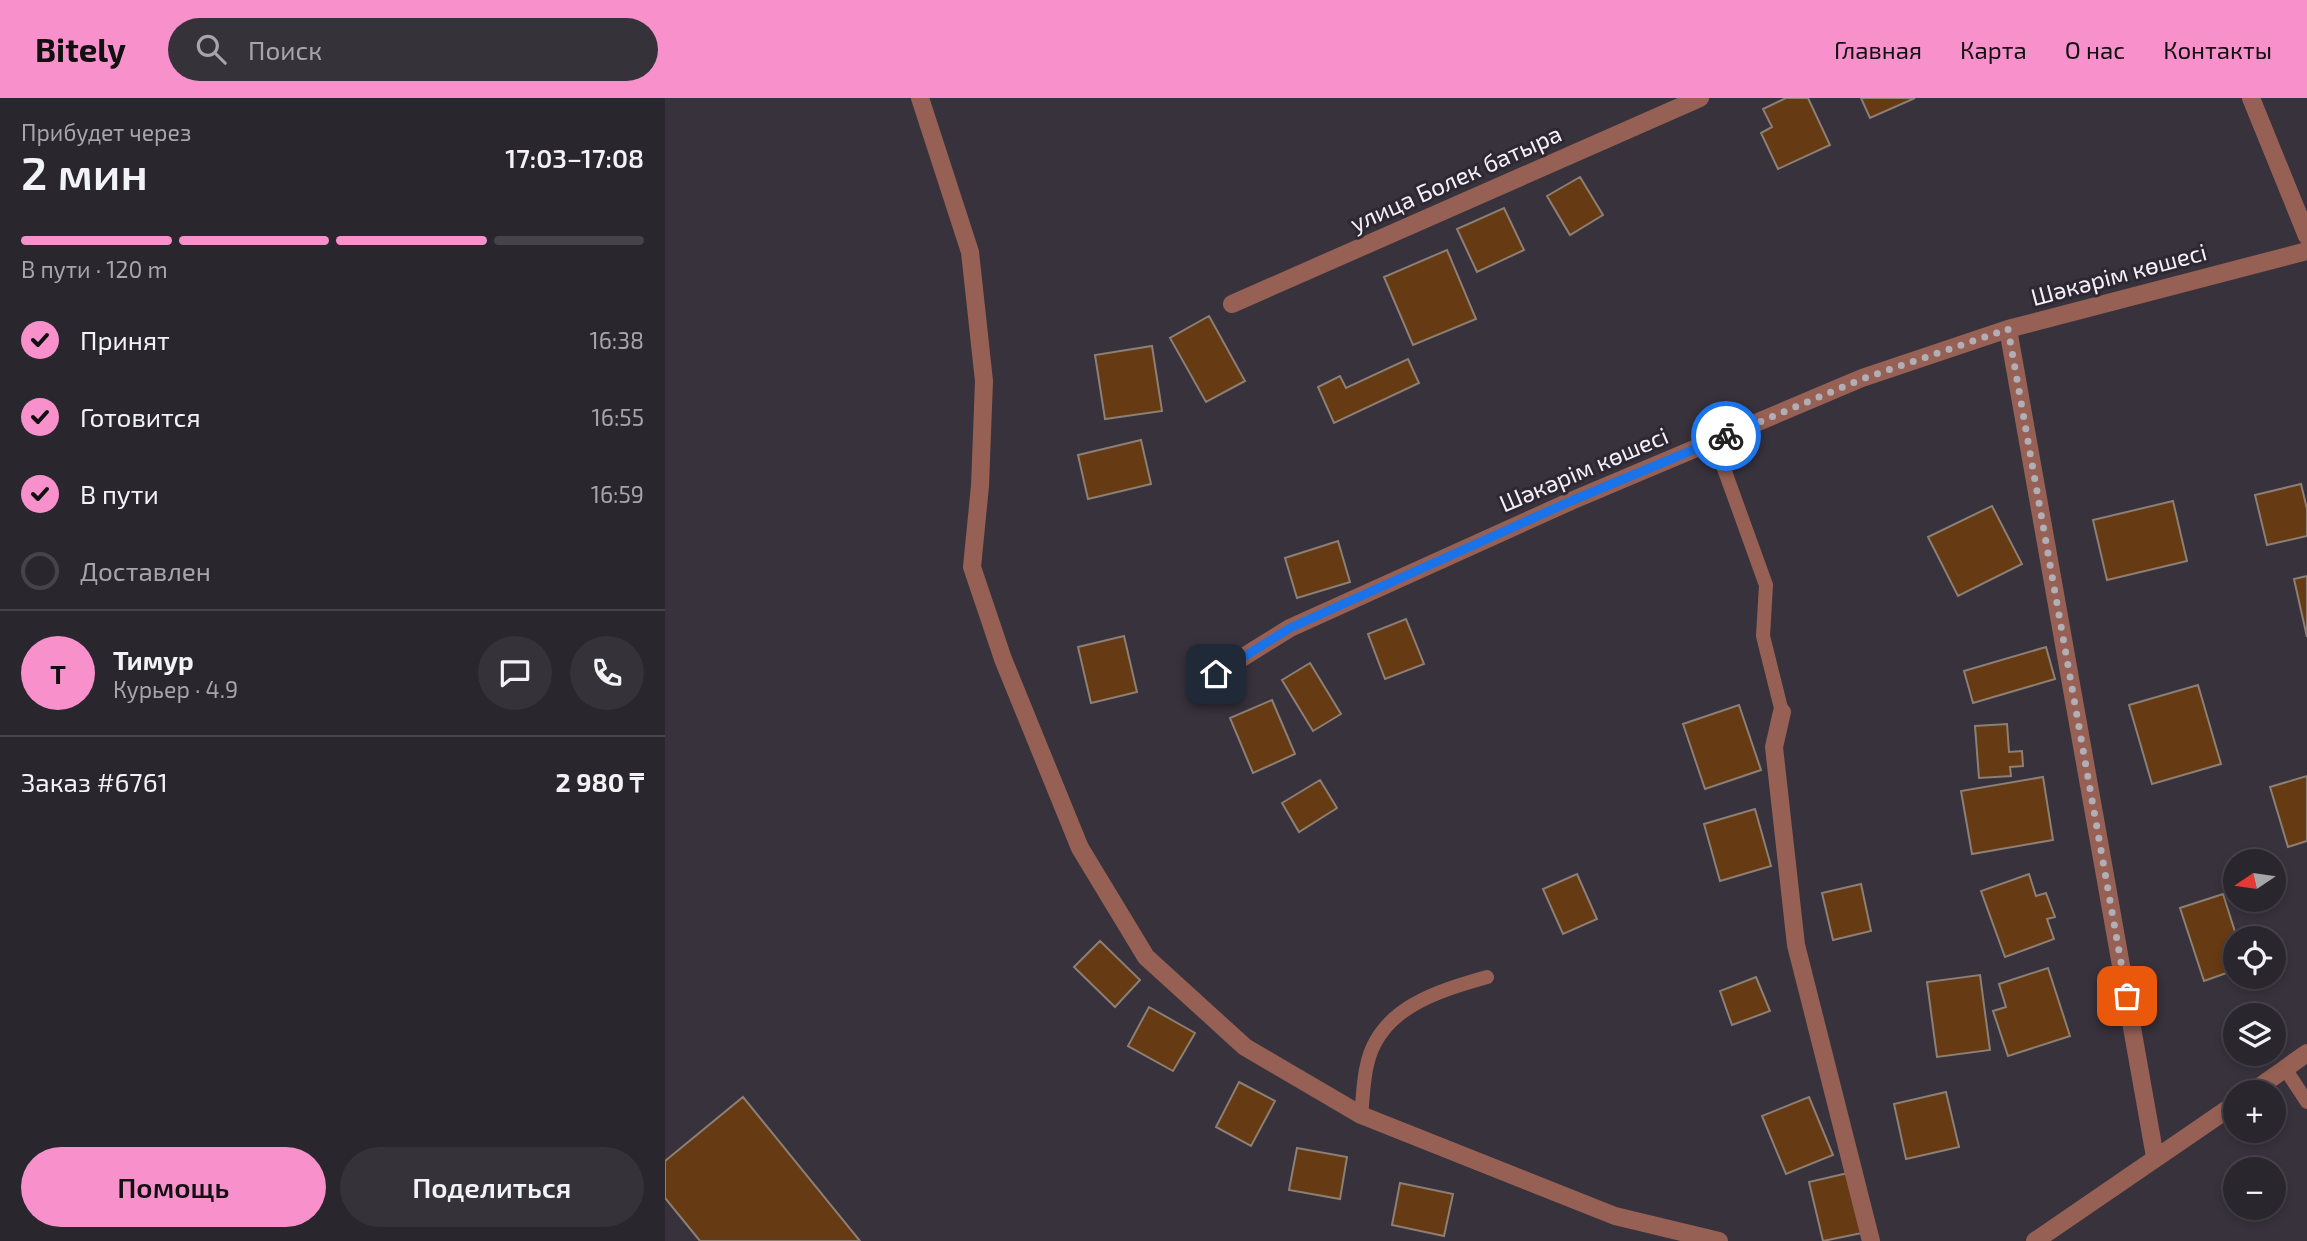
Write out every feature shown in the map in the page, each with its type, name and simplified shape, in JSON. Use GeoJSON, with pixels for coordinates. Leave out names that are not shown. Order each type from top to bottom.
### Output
{"type":"FeatureCollection","features":[{"type":"Feature","properties":{"kind":"street"},"geometry":{"type":"LineString","coordinates":[[920,98],[970,252],[984,381],[980,486],[972,567],[1003,659],[1080,848],[1146,957],[1245,1047],[1361,1115],[1615,1216],[1719,1241]]}},
{"type":"Feature","properties":{"kind":"street","name":"улица Болек батыра"},"geometry":{"type":"LineString","coordinates":[[1232,304],[1700,98]]}},
{"type":"Feature","properties":{"kind":"street"},"geometry":{"type":"LineString","coordinates":[[2251,98],[2307,236]]}},
{"type":"Feature","properties":{"kind":"street","name":"Шәкәрім көшесі"},"geometry":{"type":"LineString","coordinates":[[1216,674],[1290,628],[1571,501],[1862,379],[2008,329],[2307,251]]}},
{"type":"Feature","properties":{"kind":"street"},"geometry":{"type":"LineString","coordinates":[[2008,329],[2155,1157]]}},
{"type":"Feature","properties":{"kind":"street"},"geometry":{"type":"LineString","coordinates":[[1782,712],[1774,747],[1796,945],[1871,1241]]}},
{"type":"Feature","properties":{"kind":"street"},"geometry":{"type":"LineString","coordinates":[[2271,1080],[2307,1053]]}},
{"type":"Feature","properties":{"kind":"street"},"geometry":{"type":"LineString","coordinates":[[2035,1241],[2223,1112]]}},
{"type":"Feature","properties":{"kind":"lane"},"geometry":{"type":"LineString","coordinates":[[1714,441],[1766,585],[1763,636],[1782,712]]}},
{"type":"Feature","properties":{"kind":"lane"},"geometry":{"type":"LineString","coordinates":[[1361,1115],[1367,1063],[1388,1020],[1437,991],[1487,977]]}},
{"type":"Feature","properties":{"kind":"lane"},"geometry":{"type":"LineString","coordinates":[[2286,1070],[2307,1102]]}},
{"type":"Feature","properties":{"kind":"building"},"geometry":{"type":"Polygon","coordinates":[[[1786,98],[1808,98],[1830,145],[1778,169],[1761,133],[1772,127],[1763,109],[1786,98]]]}},
{"type":"Feature","properties":{"kind":"building"},"geometry":{"type":"Polygon","coordinates":[[[1861,98],[1915,98],[1870,118],[1861,98]]]}},
{"type":"Feature","properties":{"kind":"building"},"geometry":{"type":"Polygon","coordinates":[[[1580,177],[1603,215],[1570,235],[1547,196],[1580,177]]]}},
{"type":"Feature","properties":{"kind":"building"},"geometry":{"type":"Polygon","coordinates":[[[1504,208],[1524,250],[1477,272],[1457,229],[1504,208]]]}},
{"type":"Feature","properties":{"kind":"building"},"geometry":{"type":"Polygon","coordinates":[[[1447,250],[1476,319],[1413,345],[1384,277],[1447,250]]]}},
{"type":"Feature","properties":{"kind":"building"},"geometry":{"type":"Polygon","coordinates":[[[1209,316],[1245,381],[1206,402],[1170,338],[1209,316]]]}},
{"type":"Feature","properties":{"kind":"building"},"geometry":{"type":"Polygon","coordinates":[[[1152,346],[1162,411],[1105,419],[1095,355],[1152,346]]]}},
{"type":"Feature","properties":{"kind":"building"},"geometry":{"type":"Polygon","coordinates":[[[1408,359],[1419,383],[1334,423],[1318,387],[1340,376],[1346,388],[1408,359]]]}},
{"type":"Feature","properties":{"kind":"building"},"geometry":{"type":"Polygon","coordinates":[[[1141,440],[1151,484],[1088,499],[1078,455],[1141,440]]]}},
{"type":"Feature","properties":{"kind":"building"},"geometry":{"type":"Polygon","coordinates":[[[2301,484],[2307,509],[2307,536],[2267,545],[2255,495],[2301,484]]]}},
{"type":"Feature","properties":{"kind":"building"},"geometry":{"type":"Polygon","coordinates":[[[2173,501],[2187,561],[2107,580],[2093,520],[2173,501]]]}},
{"type":"Feature","properties":{"kind":"building"},"geometry":{"type":"Polygon","coordinates":[[[1992,506],[2022,564],[1958,596],[1928,537],[1992,506]]]}},
{"type":"Feature","properties":{"kind":"building"},"geometry":{"type":"Polygon","coordinates":[[[1338,541],[1350,582],[1297,598],[1285,558],[1338,541]]]}},
{"type":"Feature","properties":{"kind":"building"},"geometry":{"type":"Polygon","coordinates":[[[2307,576],[2307,637],[2294,579],[2307,576]]]}},
{"type":"Feature","properties":{"kind":"building"},"geometry":{"type":"Polygon","coordinates":[[[1406,619],[1424,664],[1385,679],[1368,634],[1406,619]]]}},
{"type":"Feature","properties":{"kind":"building"},"geometry":{"type":"Polygon","coordinates":[[[1124,636],[1137,692],[1091,703],[1078,647],[1124,636]]]}},
{"type":"Feature","properties":{"kind":"building"},"geometry":{"type":"Polygon","coordinates":[[[2046,647],[2055,679],[1973,703],[1964,671],[2046,647]]]}},
{"type":"Feature","properties":{"kind":"building"},"geometry":{"type":"Polygon","coordinates":[[[1310,663],[1341,714],[1313,731],[1282,680],[1310,663]]]}},
{"type":"Feature","properties":{"kind":"building"},"geometry":{"type":"Polygon","coordinates":[[[2198,685],[2221,764],[2152,784],[2129,705],[2198,685]]]}},
{"type":"Feature","properties":{"kind":"building"},"geometry":{"type":"Polygon","coordinates":[[[1272,700],[1295,754],[1253,773],[1230,718],[1272,700]]]}},
{"type":"Feature","properties":{"kind":"building"},"geometry":{"type":"Polygon","coordinates":[[[1739,705],[1761,770],[1705,789],[1683,724],[1739,705]]]}},
{"type":"Feature","properties":{"kind":"building"},"geometry":{"type":"Polygon","coordinates":[[[2007,724],[2009,752],[2022,751],[2023,766],[2010,767],[2011,776],[1979,778],[1975,726],[2007,724]]]}},
{"type":"Feature","properties":{"kind":"building"},"geometry":{"type":"Polygon","coordinates":[[[2307,776],[2307,841],[2288,847],[2270,787],[2307,776]]]}},
{"type":"Feature","properties":{"kind":"building"},"geometry":{"type":"Polygon","coordinates":[[[2043,777],[2053,840],[1972,854],[1961,791],[2043,777]]]}},
{"type":"Feature","properties":{"kind":"building"},"geometry":{"type":"Polygon","coordinates":[[[1320,780],[1337,808],[1299,832],[1282,803],[1320,780]]]}},
{"type":"Feature","properties":{"kind":"building"},"geometry":{"type":"Polygon","coordinates":[[[1755,809],[1771,866],[1720,881],[1704,824],[1755,809]]]}},
{"type":"Feature","properties":{"kind":"building"},"geometry":{"type":"Polygon","coordinates":[[[1577,874],[1597,919],[1563,934],[1543,889],[1577,874]]]}},
{"type":"Feature","properties":{"kind":"building"},"geometry":{"type":"Polygon","coordinates":[[[2029,874],[2036,896],[2046,893],[2055,917],[2047,919],[2054,939],[2005,957],[1981,891],[2029,874]]]}},
{"type":"Feature","properties":{"kind":"building"},"geometry":{"type":"Polygon","coordinates":[[[1861,884],[1871,931],[1833,940],[1822,893],[1861,884]]]}},
{"type":"Feature","properties":{"kind":"building"},"geometry":{"type":"Polygon","coordinates":[[[2223,894],[2223,912],[2229,912],[2233,926],[2223,926],[2223,974],[2204,981],[2180,908],[2223,894]]]}},
{"type":"Feature","properties":{"kind":"building"},"geometry":{"type":"Polygon","coordinates":[[[1100,941],[1140,980],[1115,1007],[1074,967],[1100,941]]]}},
{"type":"Feature","properties":{"kind":"building"},"geometry":{"type":"Polygon","coordinates":[[[2048,968],[2070,1036],[2008,1056],[1993,1011],[2006,1007],[1999,984],[2048,968]]]}},
{"type":"Feature","properties":{"kind":"building"},"geometry":{"type":"Polygon","coordinates":[[[1980,975],[1990,1050],[1937,1057],[1927,982],[1980,975]]]}},
{"type":"Feature","properties":{"kind":"building"},"geometry":{"type":"Polygon","coordinates":[[[1756,977],[1770,1011],[1732,1025],[1720,991],[1756,977]]]}},
{"type":"Feature","properties":{"kind":"building"},"geometry":{"type":"Polygon","coordinates":[[[1149,1007],[1195,1033],[1173,1071],[1128,1046],[1149,1007]]]}},
{"type":"Feature","properties":{"kind":"building"},"geometry":{"type":"Polygon","coordinates":[[[1239,1082],[1275,1101],[1251,1146],[1216,1127],[1239,1082]]]}},
{"type":"Feature","properties":{"kind":"building"},"geometry":{"type":"Polygon","coordinates":[[[1946,1092],[1959,1147],[1906,1159],[1894,1104],[1946,1092]]]}},
{"type":"Feature","properties":{"kind":"building"},"geometry":{"type":"Polygon","coordinates":[[[743,1097],[860,1241],[700,1241],[665,1198],[665,1161],[743,1097]]]}},
{"type":"Feature","properties":{"kind":"building"},"geometry":{"type":"Polygon","coordinates":[[[1809,1097],[1833,1155],[1786,1174],[1762,1116],[1809,1097]]]}},
{"type":"Feature","properties":{"kind":"building"},"geometry":{"type":"Polygon","coordinates":[[[1297,1148],[1347,1157],[1340,1199],[1289,1190],[1297,1148]]]}},
{"type":"Feature","properties":{"kind":"building"},"geometry":{"type":"Polygon","coordinates":[[[1848,1173],[1862,1233],[1823,1241],[1809,1182],[1848,1173]]]}},
{"type":"Feature","properties":{"kind":"building"},"geometry":{"type":"Polygon","coordinates":[[[1400,1183],[1453,1194],[1444,1236],[1392,1225],[1400,1183]]]}},
{"type":"Feature","properties":{"kind":"way so far"},"geometry":{"type":"LineString","coordinates":[[1726,436],[1862,379],[2008,329],[2127,996]]}},
{"type":"Feature","properties":{"kind":"route"},"geometry":{"type":"LineString","coordinates":[[1216,674],[1290,628],[1571,501],[1726,436]]}}]}
